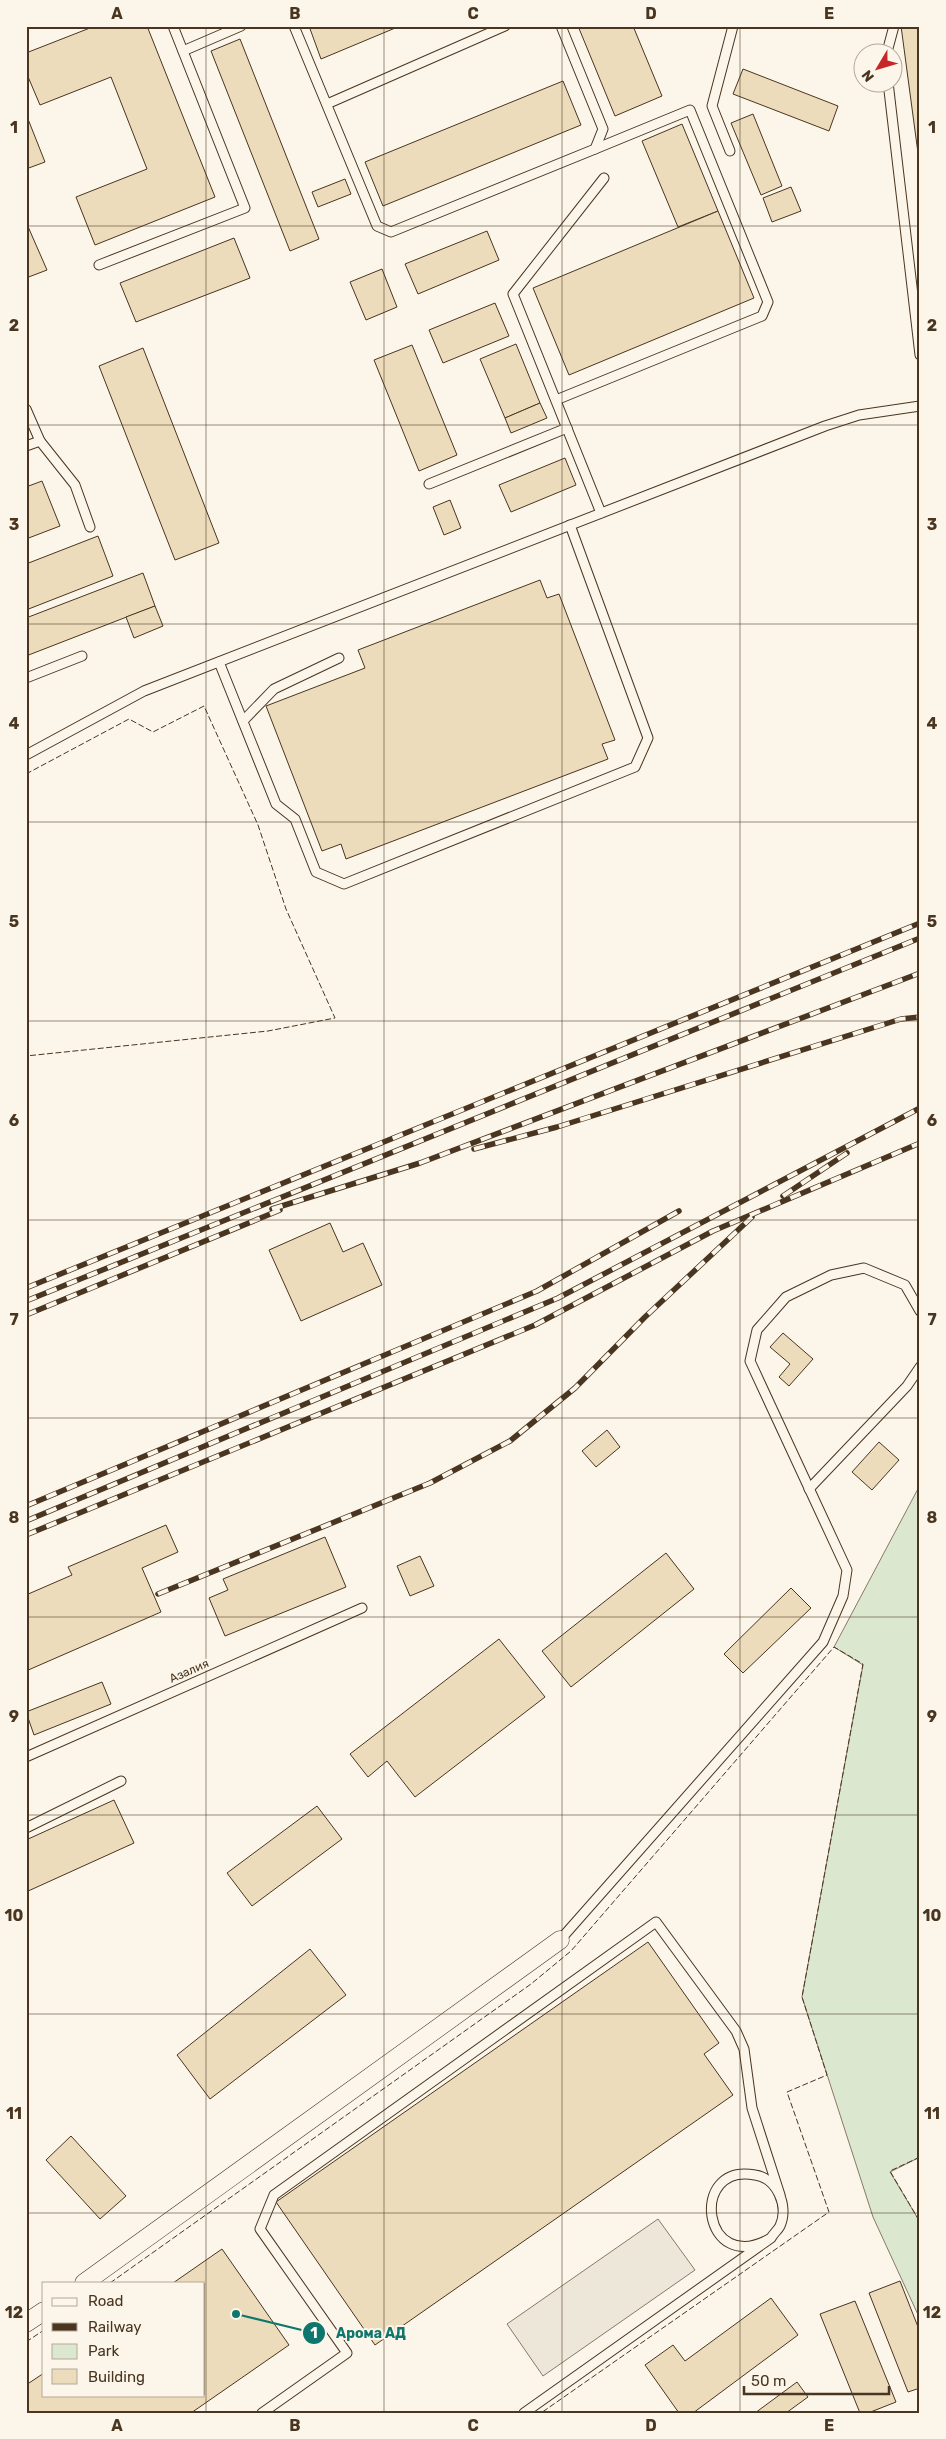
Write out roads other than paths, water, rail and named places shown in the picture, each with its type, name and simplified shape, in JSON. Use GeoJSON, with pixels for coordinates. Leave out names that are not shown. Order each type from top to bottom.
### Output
{"type":"FeatureCollection","features":[{"type":"Feature","properties":{"kind":"street"},"geometry":{"type":"LineString","coordinates":[[85,2282],[560,1940]]}},
{"type":"Feature","properties":{"kind":"street"},"geometry":{"type":"LineString","coordinates":[[26,2323],[42,2312]]}},
{"type":"Feature","properties":{"kind":"lane"},"geometry":{"type":"LineString","coordinates":[[99,266],[245,208],[173,26]]}},
{"type":"Feature","properties":{"kind":"lane"},"geometry":{"type":"LineString","coordinates":[[183,50],[241,26]]}},
{"type":"Feature","properties":{"kind":"lane"},"geometry":{"type":"LineString","coordinates":[[294,26],[377,226],[391,232],[690,110],[768,302],[762,316],[556,400]]}},
{"type":"Feature","properties":{"kind":"lane"},"geometry":{"type":"LineString","coordinates":[[327,104],[505,26]]}},
{"type":"Feature","properties":{"kind":"lane"},"geometry":{"type":"LineString","coordinates":[[561,26],[603,129],[595,149]]}},
{"type":"Feature","properties":{"kind":"lane"},"geometry":{"type":"LineString","coordinates":[[730,151],[712,106],[733,26]]}},
{"type":"Feature","properties":{"kind":"lane"},"geometry":{"type":"LineString","coordinates":[[890,42],[894,26]]}},
{"type":"Feature","properties":{"kind":"lane"},"geometry":{"type":"LineString","coordinates":[[889,92],[920,355]]}},
{"type":"Feature","properties":{"kind":"lane"},"geometry":{"type":"LineString","coordinates":[[601,513],[513,294],[604,178]]}},
{"type":"Feature","properties":{"kind":"lane"},"geometry":{"type":"LineString","coordinates":[[26,755],[144,691],[825,426],[859,414],[920,406]]}},
{"type":"Feature","properties":{"kind":"lane"},"geometry":{"type":"LineString","coordinates":[[26,409],[40,441],[75,485],[90,528]]}},
{"type":"Feature","properties":{"kind":"lane"},"geometry":{"type":"LineString","coordinates":[[429,484],[567,428]]}},
{"type":"Feature","properties":{"kind":"lane"},"geometry":{"type":"LineString","coordinates":[[26,446],[40,441]]}},
{"type":"Feature","properties":{"kind":"lane"},"geometry":{"type":"LineString","coordinates":[[219,662],[276,804],[295,820],[316,872],[344,884],[635,767],[648,738],[570,525]]}},
{"type":"Feature","properties":{"kind":"lane"},"geometry":{"type":"LineString","coordinates":[[26,678],[82,656]]}},
{"type":"Feature","properties":{"kind":"lane"},"geometry":{"type":"LineString","coordinates":[[242,721],[274,690],[339,658]]}},
{"type":"Feature","properties":{"kind":"lane"},"geometry":{"type":"LineString","coordinates":[[560,1940],[823,1642],[843,1596],[847,1570],[750,1361],[757,1330],[786,1297],[831,1275],[864,1268],[905,1285],[920,1311]]}},
{"type":"Feature","properties":{"kind":"lane"},"geometry":{"type":"LineString","coordinates":[[810,1489],[907,1386],[920,1367]]}},
{"type":"Feature","properties":{"kind":"lane","name":"Азалия"},"geometry":{"type":"LineString","coordinates":[[26,1757],[362,1608]]}},
{"type":"Feature","properties":{"kind":"lane"},"geometry":{"type":"LineString","coordinates":[[26,1828],[121,1780]]}},
{"type":"Feature","properties":{"kind":"lane"},"geometry":{"type":"LineString","coordinates":[[262,2413],[347,2353],[260,2229],[274,2195],[656,1922],[736,2032],[744,2049],[752,2108],[780,2195],[783,2210],[780,2226],[770,2238],[524,2413]]}},
{"type":"Feature","properties":{"kind":"lane"},"geometry":{"type":"LineString","coordinates":[[770,2238],[760,2244],[748,2247],[724,2240],[716,2231],[710,2217],[710,2203],[716,2190],[726,2179],[740,2174],[756,2175],[770,2182],[780,2195]]}},
{"type":"Feature","properties":{"kind":"railway"},"geometry":{"type":"LineString","coordinates":[[26,1288],[920,923]]}},
{"type":"Feature","properties":{"kind":"railway"},"geometry":{"type":"LineString","coordinates":[[26,1301],[920,938]]}},
{"type":"Feature","properties":{"kind":"railway"},"geometry":{"type":"LineString","coordinates":[[272,1209],[420,1163],[920,973]]}},
{"type":"Feature","properties":{"kind":"railway"},"geometry":{"type":"LineString","coordinates":[[474,1149],[557,1127],[901,1019],[920,1017]]}},
{"type":"Feature","properties":{"kind":"railway"},"geometry":{"type":"LineString","coordinates":[[26,1521],[558,1298],[920,1108]]}},
{"type":"Feature","properties":{"kind":"railway"},"geometry":{"type":"LineString","coordinates":[[26,1535],[535,1325],[713,1231],[920,1143]]}},
{"type":"Feature","properties":{"kind":"railway"},"geometry":{"type":"LineString","coordinates":[[783,1196],[847,1153]]}},
{"type":"Feature","properties":{"kind":"railway"},"geometry":{"type":"LineString","coordinates":[[26,1315],[280,1210]]}},
{"type":"Feature","properties":{"kind":"railway"},"geometry":{"type":"LineString","coordinates":[[26,1506],[537,1291],[679,1211]]}},
{"type":"Feature","properties":{"kind":"railway"},"geometry":{"type":"LineString","coordinates":[[158,1594],[430,1483],[510,1441],[575,1388],[645,1317],[752,1217]]}},
{"type":"Feature","properties":{"kind":"place","name":"Арома АД"},"geometry":{"type":"Point","coordinates":[236,2314]}}]}
